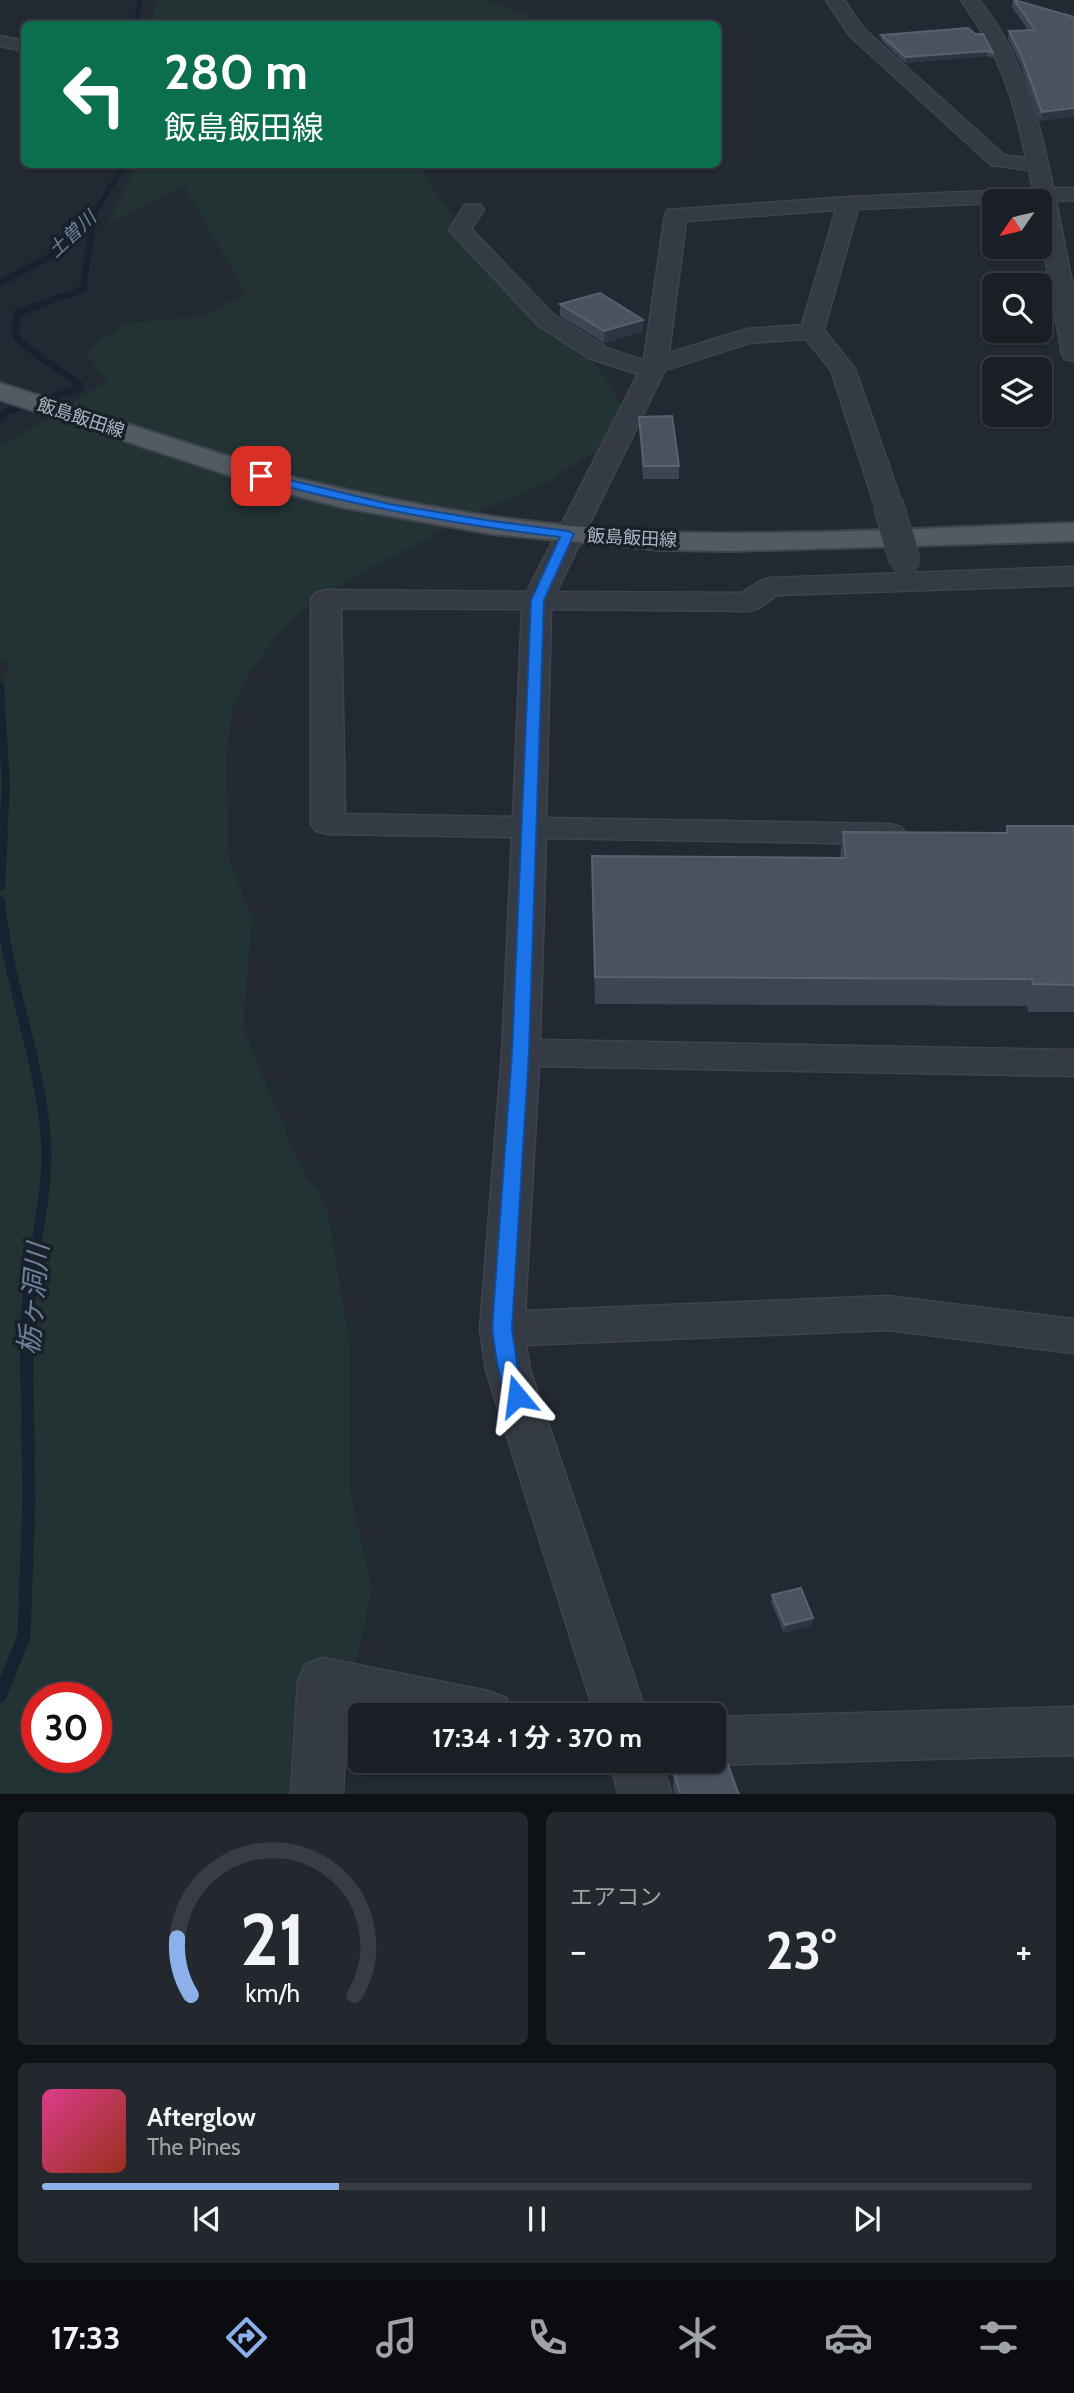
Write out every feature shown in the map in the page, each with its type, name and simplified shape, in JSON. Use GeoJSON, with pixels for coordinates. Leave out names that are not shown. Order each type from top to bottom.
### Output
{"type":"FeatureCollection","features":[{"type":"Feature","properties":{"kind":"main road","name":"飯島飯田線"},"geometry":{"type":"LineString","coordinates":[[0,391],[287,485],[412,512],[568,534],[662,541],[760,542],[1074,532]]}},
{"type":"Feature","properties":{"kind":"street"},"geometry":{"type":"LineString","coordinates":[[835,0],[856,32],[998,161],[1039,165]]}},
{"type":"Feature","properties":{"kind":"street"},"geometry":{"type":"LineString","coordinates":[[970,0],[1006,57],[1026,115],[1043,189]]}},
{"type":"Feature","properties":{"kind":"street"},"geometry":{"type":"LineString","coordinates":[[0,41],[21,45]]}},
{"type":"Feature","properties":{"kind":"street"},"geometry":{"type":"LineString","coordinates":[[1052,194],[1074,194]]}},
{"type":"Feature","properties":{"kind":"street"},"geometry":{"type":"LineString","coordinates":[[617,1703],[508,1370],[502,1329],[521,1052],[537,600],[655,365],[676,215],[849,202],[982,197]]}},
{"type":"Feature","properties":{"kind":"street"},"geometry":{"type":"LineString","coordinates":[[812,331],[849,202]]}},
{"type":"Feature","properties":{"kind":"street"},"geometry":{"type":"LineString","coordinates":[[472,210],[460,230],[546,320],[598,354],[637,367],[655,365],[747,336],[812,331]]}},
{"type":"Feature","properties":{"kind":"street"},"geometry":{"type":"LineString","coordinates":[[1052,237],[1074,354]]}},
{"type":"Feature","properties":{"kind":"street"},"geometry":{"type":"LineString","coordinates":[[812,331],[843,369],[908,571]]}},
{"type":"Feature","properties":{"kind":"street"},"geometry":{"type":"LineString","coordinates":[[920,835],[328,824],[326,599],[749,602],[770,587],[908,571],[1074,576]]}},
{"type":"Feature","properties":{"kind":"street"},"geometry":{"type":"LineString","coordinates":[[521,1052],[1074,1063]]}},
{"type":"Feature","properties":{"kind":"street"},"geometry":{"type":"LineString","coordinates":[[502,1329],[887,1313],[1074,1336]]}},
{"type":"Feature","properties":{"kind":"street"},"geometry":{"type":"LineString","coordinates":[[317,1794],[323,1681],[430,1703]]}},
{"type":"Feature","properties":{"kind":"street"},"geometry":{"type":"LineString","coordinates":[[726,1741],[1074,1731]]}},
{"type":"Feature","properties":{"kind":"street"},"geometry":{"type":"LineString","coordinates":[[639,1773],[646,1794]]}},
{"type":"Feature","properties":{"kind":"shaded area"},"geometry":{"type":"Polygon","coordinates":[[[156,0],[485,0],[531,16],[534,21],[152,21],[156,0]]]}},
{"type":"Feature","properties":{"kind":"shaded area"},"geometry":{"type":"Polygon","coordinates":[[[136,168],[420,168],[449,212],[578,342],[609,383],[622,407],[620,441],[583,458],[544,484],[487,508],[366,570],[313,602],[278,634],[249,674],[233,706],[226,757],[229,858],[252,918],[243,1028],[299,1164],[327,1207],[349,1341],[350,1493],[372,1588],[347,1706],[301,1794],[0,1794],[0,687],[10,663],[0,659],[0,448],[107,381],[85,351],[127,323],[201,317],[246,293],[184,186],[107,224],[136,168]]]}},
{"type":"Feature","properties":{"kind":"building"},"geometry":{"type":"Polygon","coordinates":[[[1014,0],[1074,17],[1074,108],[1042,112],[1022,57],[1009,31],[1035,30],[1014,0]]]}},
{"type":"Feature","properties":{"kind":"building"},"geometry":{"type":"Polygon","coordinates":[[[968,28],[975,34],[983,34],[993,53],[987,51],[906,57],[881,35],[968,28]]]}},
{"type":"Feature","properties":{"kind":"building"},"geometry":{"type":"Polygon","coordinates":[[[600,293],[643,320],[604,331],[560,304],[600,293]]]}},
{"type":"Feature","properties":{"kind":"building"},"geometry":{"type":"Polygon","coordinates":[[[672,416],[679,466],[644,466],[639,417],[672,416]]]}},
{"type":"Feature","properties":{"kind":"building"},"geometry":{"type":"Polygon","coordinates":[[[1007,826],[1074,826],[1074,985],[1033,984],[1032,979],[595,977],[592,856],[846,858],[843,832],[1008,833],[1007,826]]]}},
{"type":"Feature","properties":{"kind":"building"},"geometry":{"type":"Polygon","coordinates":[[[801,1588],[813,1618],[785,1625],[772,1595],[801,1588]]]}},
{"type":"Feature","properties":{"kind":"building"},"geometry":{"type":"Polygon","coordinates":[[[726,1759],[739,1794],[681,1794],[674,1774],[726,1773],[726,1759]]]}},
{"type":"Feature","properties":{"kind":"waterway","name":"土曽川"},"geometry":{"type":"LineString","coordinates":[[136,21],[140,0]]}},
{"type":"Feature","properties":{"kind":"waterway","name":"土曽川"},"geometry":{"type":"LineString","coordinates":[[91,220],[122,168]]}},
{"type":"Feature","properties":{"kind":"waterway","name":"栃ヶ洞川"},"geometry":{"type":"LineString","coordinates":[[0,419],[6,412],[80,388],[80,385],[20,342],[15,333],[17,313],[83,289],[93,218],[91,220]]}},
{"type":"Feature","properties":{"kind":"waterway","name":"土曽川"},"geometry":{"type":"LineString","coordinates":[[0,283],[53,255],[91,220]]}},
{"type":"Feature","properties":{"kind":"waterway","name":"栃ヶ洞川"},"geometry":{"type":"LineString","coordinates":[[0,686],[6,786],[3,835]]}},
{"type":"Feature","properties":{"kind":"waterway","name":"栃ヶ洞川"},"geometry":{"type":"LineString","coordinates":[[0,886],[3,833]]}},
{"type":"Feature","properties":{"kind":"waterway","name":"栃ヶ洞川"},"geometry":{"type":"LineString","coordinates":[[0,901],[9,961],[43,1109],[46,1139],[45,1185],[34,1262]]}},
{"type":"Feature","properties":{"kind":"waterway","name":"栃ヶ洞川"},"geometry":{"type":"LineString","coordinates":[[0,1696],[24,1636],[29,1498],[26,1325],[34,1260]]}},
{"type":"Feature","properties":{"kind":"route"},"geometry":{"type":"LineString","coordinates":[[261,476],[345,499],[492,525],[568,534],[537,600],[521,1052],[502,1329],[508,1370],[517,1396]]}}]}
